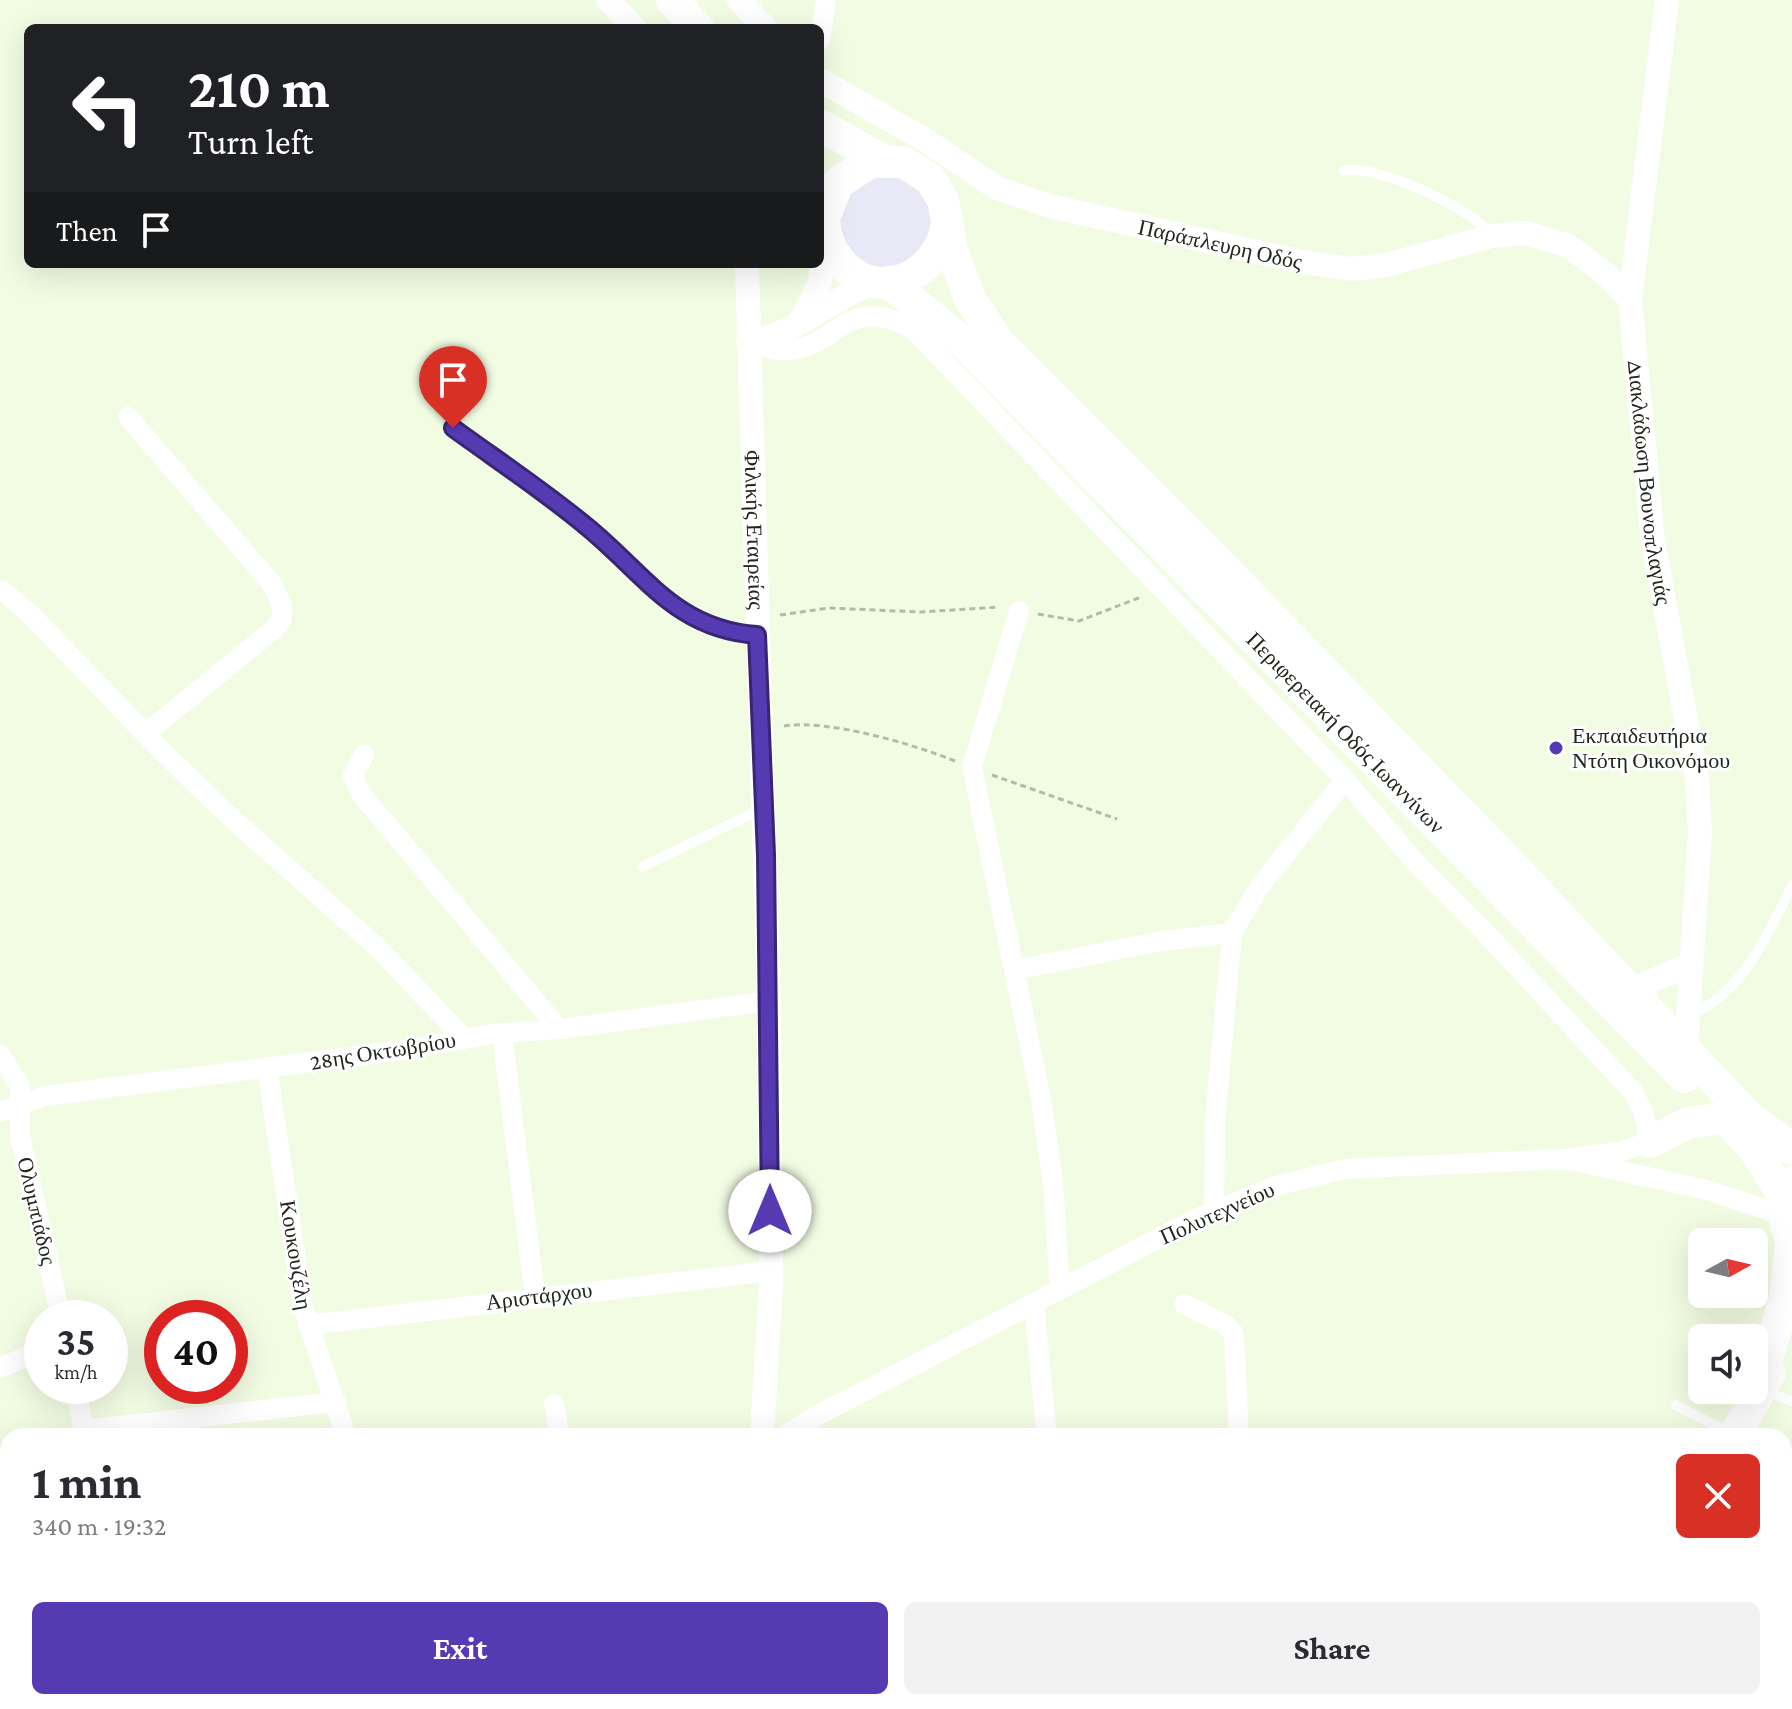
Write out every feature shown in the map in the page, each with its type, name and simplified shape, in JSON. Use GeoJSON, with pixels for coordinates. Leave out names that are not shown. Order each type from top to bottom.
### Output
{"type":"FeatureCollection","features":[{"type":"Feature","properties":{"kind":"main road"},"geometry":{"type":"LineString","coordinates":[[672,0],[694,24]]}},
{"type":"Feature","properties":{"kind":"main road"},"geometry":{"type":"LineString","coordinates":[[824,127],[882,160],[930,160]]}},
{"type":"Feature","properties":{"kind":"main road"},"geometry":{"type":"LineString","coordinates":[[824,214],[831,193],[847,174],[882,160]]}},
{"type":"Feature","properties":{"kind":"main road","name":"Περιφερειακή Οδός Ιωαννίνων"},"geometry":{"type":"LineString","coordinates":[[930,160],[969,297],[999,343],[1215,559],[1631,990],[1747,1115],[1792,1149]]}},
{"type":"Feature","properties":{"kind":"main road","name":"Περιφερειακή Οδός Ιωαννίνων"},"geometry":{"type":"LineString","coordinates":[[824,221],[829,243],[843,265],[864,279],[883,282],[964,343],[1725,1118],[1754,1149],[1789,1216]]}},
{"type":"Feature","properties":{"kind":"main road"},"geometry":{"type":"LineString","coordinates":[[883,282],[914,276],[933,260],[947,224]]}},
{"type":"Feature","properties":{"kind":"main road"},"geometry":{"type":"LineString","coordinates":[[1650,1142],[1688,1123],[1725,1118]]}},
{"type":"Feature","properties":{"kind":"main road"},"geometry":{"type":"LineString","coordinates":[[1768,1356],[1785,1299],[1789,1216]]}},
{"type":"Feature","properties":{"kind":"main road"},"geometry":{"type":"LineString","coordinates":[[1768,1375],[1792,1341]]}},
{"type":"Feature","properties":{"kind":"main road"},"geometry":{"type":"LineString","coordinates":[[1738,1428],[1750,1404]]}},
{"type":"Feature","properties":{"kind":"street"},"geometry":{"type":"LineString","coordinates":[[608,0],[630,24]]}},
{"type":"Feature","properties":{"kind":"street"},"geometry":{"type":"LineString","coordinates":[[739,0],[761,24]]}},
{"type":"Feature","properties":{"kind":"street"},"geometry":{"type":"LineString","coordinates":[[822,24],[826,0]]}},
{"type":"Feature","properties":{"kind":"street","name":"Διακλάδωση Βουνοπλαγιάς"},"geometry":{"type":"LineString","coordinates":[[1667,0],[1630,299],[1653,541],[1697,779],[1700,833],[1686,1048]]}},
{"type":"Feature","properties":{"kind":"street","name":"Παράπλευρη Οδός"},"geometry":{"type":"LineString","coordinates":[[824,83],[930,160],[1022,199],[1329,267],[1386,265],[1492,236],[1525,233],[1569,246],[1606,274],[1630,299]]}},
{"type":"Feature","properties":{"kind":"street"},"geometry":{"type":"LineString","coordinates":[[747,268],[748,342]]}},
{"type":"Feature","properties":{"kind":"street"},"geometry":{"type":"LineString","coordinates":[[799,324],[820,282],[821,268]]}},
{"type":"Feature","properties":{"kind":"street"},"geometry":{"type":"LineString","coordinates":[[748,342],[784,334],[839,298],[883,282]]}},
{"type":"Feature","properties":{"kind":"street"},"geometry":{"type":"LineString","coordinates":[[748,342],[785,353],[805,350],[856,317],[875,313],[892,317],[914,330],[1345,780],[1416,863],[1614,1069],[1643,1112],[1650,1142],[1619,1152],[1565,1159]]}},
{"type":"Feature","properties":{"kind":"street","name":"Φιλικής Εταιρείας"},"geometry":{"type":"LineString","coordinates":[[748,342],[754,447],[769,1001],[771,1271],[762,1428]]}},
{"type":"Feature","properties":{"kind":"street"},"geometry":{"type":"LineString","coordinates":[[128,417],[272,584],[282,605],[282,619],[274,629],[145,734]]}},
{"type":"Feature","properties":{"kind":"street"},"geometry":{"type":"LineString","coordinates":[[453,428],[586,526],[649,585],[697,620],[718,631],[757,630]]}},
{"type":"Feature","properties":{"kind":"street"},"geometry":{"type":"LineString","coordinates":[[3,591],[229,816],[378,948],[464,1038]]}},
{"type":"Feature","properties":{"kind":"street"},"geometry":{"type":"LineString","coordinates":[[1019,611],[972,767],[1015,970],[1053,1183],[1060,1290]]}},
{"type":"Feature","properties":{"kind":"street"},"geometry":{"type":"LineString","coordinates":[[364,755],[353,776],[361,794],[559,1029]]}},
{"type":"Feature","properties":{"kind":"street"},"geometry":{"type":"LineString","coordinates":[[1214,1210],[1215,1121],[1232,933],[1260,886],[1345,780]]}},
{"type":"Feature","properties":{"kind":"street"},"geometry":{"type":"LineString","coordinates":[[1015,970],[1161,941],[1232,933]]}},
{"type":"Feature","properties":{"kind":"street"},"geometry":{"type":"LineString","coordinates":[[1631,990],[1691,964]]}},
{"type":"Feature","properties":{"kind":"street","name":"28ης Οκτωβρίου"},"geometry":{"type":"LineString","coordinates":[[0,1112],[45,1096],[404,1050],[502,1033],[559,1029],[769,1001]]}},
{"type":"Feature","properties":{"kind":"street"},"geometry":{"type":"LineString","coordinates":[[502,1033],[535,1296]]}},
{"type":"Feature","properties":{"kind":"street","name":"Ολυμπιάδος"},"geometry":{"type":"LineString","coordinates":[[0,1055],[17,1078],[21,1103],[20,1136],[57,1300]]}},
{"type":"Feature","properties":{"kind":"street","name":"Κουκουζέλη"},"geometry":{"type":"LineString","coordinates":[[267,1068],[299,1286],[308,1325],[344,1428]]}},
{"type":"Feature","properties":{"kind":"street","name":"Πολυτεχνείου"},"geometry":{"type":"LineString","coordinates":[[797,1428],[1214,1210],[1275,1186],[1345,1169],[1565,1159],[1703,1189],[1789,1216]]}},
{"type":"Feature","properties":{"kind":"street","name":"Αριστάρχου"},"geometry":{"type":"LineString","coordinates":[[308,1325],[535,1296],[771,1271]]}},
{"type":"Feature","properties":{"kind":"street"},"geometry":{"type":"LineString","coordinates":[[1034,1304],[1046,1428]]}},
{"type":"Feature","properties":{"kind":"street"},"geometry":{"type":"LineString","coordinates":[[1184,1304],[1226,1325],[1234,1334],[1239,1428]]}},
{"type":"Feature","properties":{"kind":"street"},"geometry":{"type":"LineString","coordinates":[[0,1368],[24,1358]]}},
{"type":"Feature","properties":{"kind":"street"},"geometry":{"type":"LineString","coordinates":[[125,1428],[336,1402]]}},
{"type":"Feature","properties":{"kind":"street"},"geometry":{"type":"LineString","coordinates":[[79,1404],[84,1428]]}},
{"type":"Feature","properties":{"kind":"street"},"geometry":{"type":"LineString","coordinates":[[554,1404],[558,1428]]}},
{"type":"Feature","properties":{"kind":"lane"},"geometry":{"type":"LineString","coordinates":[[1343,171],[1368,172],[1463,209],[1492,236]]}},
{"type":"Feature","properties":{"kind":"lane"},"geometry":{"type":"LineString","coordinates":[[642,867],[764,808]]}},
{"type":"Feature","properties":{"kind":"lane"},"geometry":{"type":"LineString","coordinates":[[1690,1015],[1716,1001],[1745,972],[1792,886]]}},
{"type":"Feature","properties":{"kind":"lane"},"geometry":{"type":"LineString","coordinates":[[1768,1393],[1792,1401]]}},
{"type":"Feature","properties":{"kind":"lane"},"geometry":{"type":"LineString","coordinates":[[1676,1405],[1719,1428]]}},
{"type":"Feature","properties":{"kind":"path"},"geometry":{"type":"LineString","coordinates":[[757,630],[791,613],[829,608],[921,612],[989,606],[1079,621],[1119,609],[1157,585]]}},
{"type":"Feature","properties":{"kind":"path"},"geometry":{"type":"LineString","coordinates":[[760,728],[797,724],[870,736],[923,749],[1117,819]]}},
{"type":"Feature","properties":{"kind":"shaded area"},"geometry":{"type":"Polygon","coordinates":[[[907,174],[937,211],[924,256],[880,271],[858,258],[847,247],[841,232],[839,207],[860,179],[907,174]]]}},
{"type":"Feature","properties":{"kind":"place","name":"Εκπαιδευτήρια Ντότη Οικονόμου"},"geometry":{"type":"Point","coordinates":[1556,748]}},
{"type":"Feature","properties":{"kind":"route"},"geometry":{"type":"LineString","coordinates":[[453,428],[568,511],[662,596],[697,620],[718,631],[757,635],[766,855],[770,1211]]}}]}
